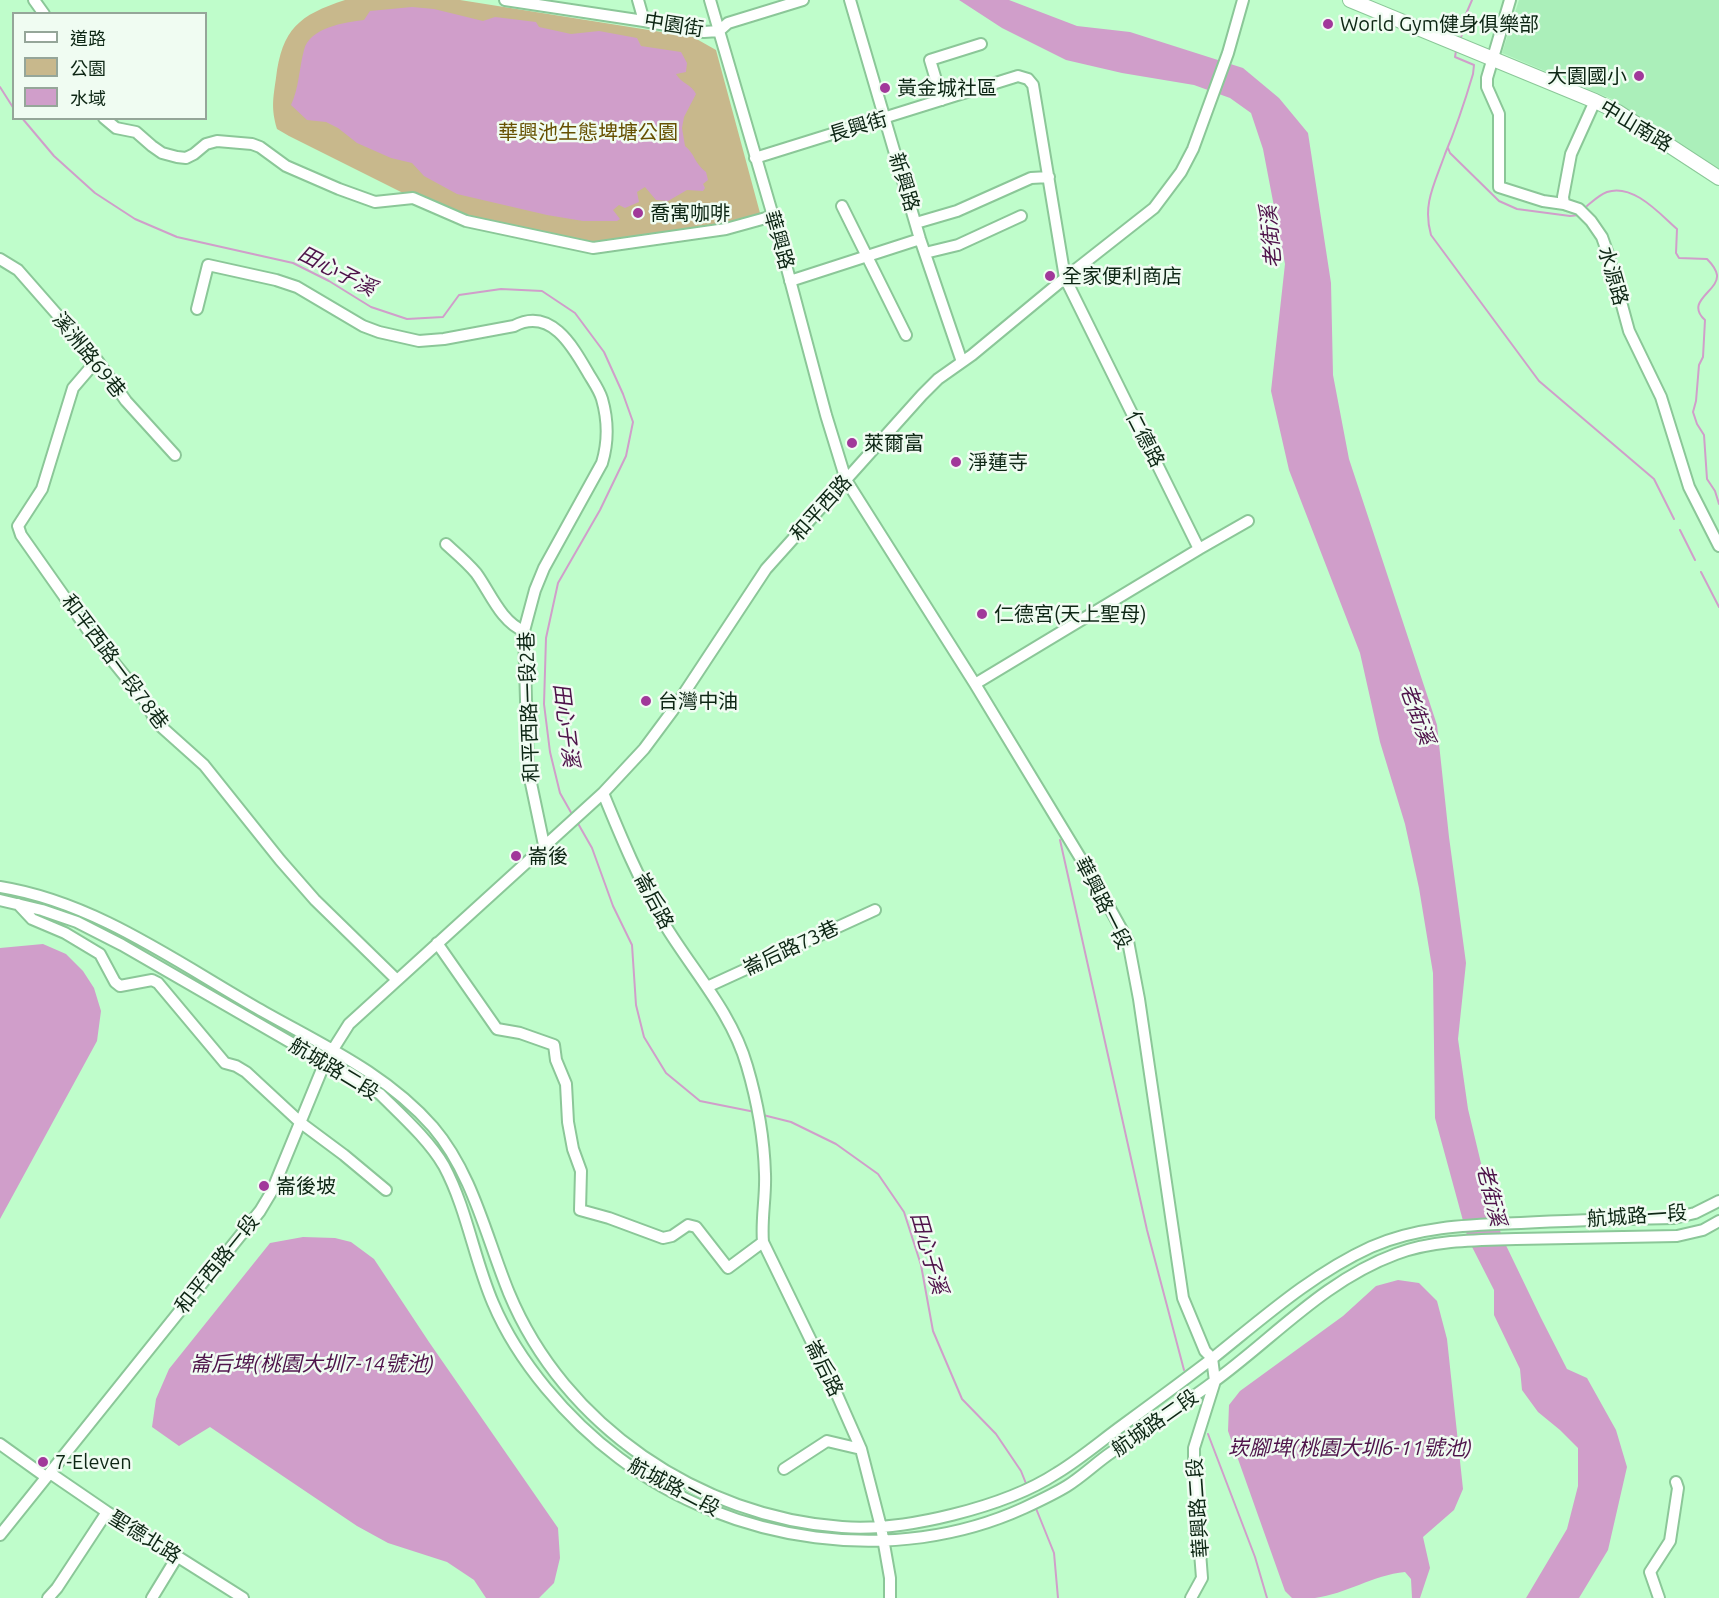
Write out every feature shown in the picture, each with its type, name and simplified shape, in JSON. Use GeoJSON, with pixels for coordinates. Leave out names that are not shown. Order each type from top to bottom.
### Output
{"type":"FeatureCollection","features":[{"type":"Feature","properties":{"kind":"main road","name":"中山南路"},"geometry":{"type":"LineString","coordinates":[[1350,0],[1618,112],[1719,178]]}},
{"type":"Feature","properties":{"kind":"street","name":"中園街"},"geometry":{"type":"LineString","coordinates":[[505,0],[582,6],[704,32],[719,31],[728,23],[802,0]]}},
{"type":"Feature","properties":{"kind":"street"},"geometry":{"type":"LineString","coordinates":[[638,0],[644,21]]}},
{"type":"Feature","properties":{"kind":"street","name":"華興路"},"geometry":{"type":"LineString","coordinates":[[710,0],[846,480]]}},
{"type":"Feature","properties":{"kind":"street","name":"新興路"},"geometry":{"type":"LineString","coordinates":[[850,0],[920,239],[962,362]]}},
{"type":"Feature","properties":{"kind":"street","name":"和平西路"},"geometry":{"type":"LineString","coordinates":[[560,831],[603,792],[644,749],[673,710],[766,569],[922,395],[938,379],[1019,318],[1065,278],[1154,208],[1181,172],[1193,149],[1243,0]]}},
{"type":"Feature","properties":{"kind":"street"},"geometry":{"type":"LineString","coordinates":[[1492,59],[1510,0]]}},
{"type":"Feature","properties":{"kind":"street"},"geometry":{"type":"LineString","coordinates":[[942,100],[930,60],[981,44]]}},
{"type":"Feature","properties":{"kind":"street","name":"水源路"},"geometry":{"type":"LineString","coordinates":[[1492,59],[1487,87],[1499,114],[1500,128],[1497,148],[1499,187],[1579,209],[1586,214],[1602,237],[1629,331],[1661,397],[1689,488],[1719,546]]}},
{"type":"Feature","properties":{"kind":"street","name":"長興街"},"geometry":{"type":"LineString","coordinates":[[755,158],[1018,76],[1028,79]]}},
{"type":"Feature","properties":{"kind":"street","name":"仁德路"},"geometry":{"type":"LineString","coordinates":[[1028,79],[1033,85],[1065,278],[1198,549]]}},
{"type":"Feature","properties":{"kind":"street"},"geometry":{"type":"LineString","coordinates":[[1564,204],[1563,197],[1571,154],[1595,101]]}},
{"type":"Feature","properties":{"kind":"street"},"geometry":{"type":"LineString","coordinates":[[106,120],[116,128],[136,132],[157,150],[177,157],[186,158],[206,144],[217,141],[252,144],[260,147],[286,166],[375,202],[413,198],[466,221],[592,248],[726,229],[773,216]]}},
{"type":"Feature","properties":{"kind":"street"},"geometry":{"type":"LineString","coordinates":[[916,223],[957,211],[1031,178],[1048,177]]}},
{"type":"Feature","properties":{"kind":"street"},"geometry":{"type":"LineString","coordinates":[[842,206],[906,335]]}},
{"type":"Feature","properties":{"kind":"street"},"geometry":{"type":"LineString","coordinates":[[925,252],[958,245],[1021,216]]}},
{"type":"Feature","properties":{"kind":"street"},"geometry":{"type":"LineString","coordinates":[[790,281],[920,239]]}},
{"type":"Feature","properties":{"kind":"street","name":"溪洲路69巷"},"geometry":{"type":"LineString","coordinates":[[0,259],[18,270],[97,360],[126,401],[175,455]]}},
{"type":"Feature","properties":{"kind":"street","name":"和平西路一段2巷"},"geometry":{"type":"LineString","coordinates":[[197,309],[208,265],[297,287],[363,326],[379,332],[419,341],[444,339],[538,321],[553,327],[566,337],[575,350],[602,400],[607,439],[602,463],[544,568],[535,590],[524,631],[528,769],[544,846]]}},
{"type":"Feature","properties":{"kind":"street","name":"和平西路一段78巷"},"geometry":{"type":"LineString","coordinates":[[97,360],[73,388],[42,489],[18,526],[21,536],[90,633],[146,702],[156,722],[204,765],[315,900],[396,979]]}},
{"type":"Feature","properties":{"kind":"street","name":"華興路一段"},"geometry":{"type":"LineString","coordinates":[[846,480],[975,684],[1098,887],[1128,941],[1184,1298],[1205,1351],[1212,1358],[1215,1382]]}},
{"type":"Feature","properties":{"kind":"street"},"geometry":{"type":"LineString","coordinates":[[975,684],[1248,521]]}},
{"type":"Feature","properties":{"kind":"street"},"geometry":{"type":"LineString","coordinates":[[446,544],[468,563],[495,603],[516,628],[524,631]]}},
{"type":"Feature","properties":{"kind":"street","name":"崙后路"},"geometry":{"type":"LineString","coordinates":[[603,792],[615,824],[663,922],[707,987],[739,1042],[747,1067],[763,1140],[765,1175],[762,1228],[764,1242],[861,1449],[884,1541],[890,1578],[890,1598]]}},
{"type":"Feature","properties":{"kind":"street","name":"和平西路一段"},"geometry":{"type":"LineString","coordinates":[[0,1535],[260,1211],[272,1191],[325,1062],[349,1024],[560,831]]}},
{"type":"Feature","properties":{"kind":"street"},"geometry":{"type":"LineString","coordinates":[[1,885],[32,919],[65,933],[100,954],[115,982],[120,986],[152,980],[158,983],[225,1063],[246,1072],[301,1122],[386,1190]]}},
{"type":"Feature","properties":{"kind":"street","name":"航城路二段"},"geometry":{"type":"LineString","coordinates":[[1,885],[81,909],[130,934],[382,1080],[410,1104],[453,1155],[465,1178],[509,1293],[528,1331],[574,1398],[601,1424],[651,1463],[692,1485],[757,1513],[807,1524],[847,1528],[881,1527],[939,1518],[1017,1494],[1054,1475],[1313,1280],[1372,1246],[1434,1228]]}},
{"type":"Feature","properties":{"kind":"street","name":"航城路二段"},"geometry":{"type":"LineString","coordinates":[[0,900],[77,922],[122,945],[380,1094],[410,1123],[443,1164],[459,1201],[493,1303],[513,1341],[538,1380],[573,1417],[619,1458],[664,1487],[747,1523],[789,1533],[830,1539],[884,1541],[936,1534],[994,1521],[1060,1490],[1215,1382],[1308,1304],[1344,1279],[1399,1253],[1440,1243]]}},
{"type":"Feature","properties":{"kind":"street","name":"崙后路73巷"},"geometry":{"type":"LineString","coordinates":[[707,987],[875,910]]}},
{"type":"Feature","properties":{"kind":"street"},"geometry":{"type":"LineString","coordinates":[[437,943],[497,1029],[520,1033],[554,1045],[556,1060],[566,1084],[568,1122],[573,1149],[581,1171],[580,1210],[663,1238],[672,1236],[688,1225],[696,1227],[728,1268],[764,1242]]}},
{"type":"Feature","properties":{"kind":"street","name":"航城路一段"},"geometry":{"type":"LineString","coordinates":[[1434,1228],[1553,1221],[1674,1218],[1695,1213],[1719,1201]]}},
{"type":"Feature","properties":{"kind":"street","name":"航城路一段"},"geometry":{"type":"LineString","coordinates":[[1440,1243],[1677,1236],[1703,1230],[1719,1221]]}},
{"type":"Feature","properties":{"kind":"street","name":"華興路二段"},"geometry":{"type":"LineString","coordinates":[[1191,1598],[1202,1578],[1194,1448],[1215,1382]]}},
{"type":"Feature","properties":{"kind":"street"},"geometry":{"type":"LineString","coordinates":[[784,1469],[827,1441],[861,1449]]}},
{"type":"Feature","properties":{"kind":"street","name":"聖德北路"},"geometry":{"type":"LineString","coordinates":[[0,1443],[243,1598]]}},
{"type":"Feature","properties":{"kind":"street"},"geometry":{"type":"LineString","coordinates":[[1659,1598],[1650,1572],[1670,1540],[1678,1488],[1676,1482]]}},
{"type":"Feature","properties":{"kind":"street"},"geometry":{"type":"LineString","coordinates":[[48,1598],[107,1512]]}},
{"type":"Feature","properties":{"kind":"street"},"geometry":{"type":"LineString","coordinates":[[152,1598],[177,1557]]}},
{"type":"Feature","properties":{"kind":"shaded area","name":"大園國小"},"geometry":{"type":"Polygon","coordinates":[[[1519,0],[1719,0],[1719,170],[1614,100],[1502,53],[1519,0]]]}},
{"type":"Feature","properties":{"kind":"green space","name":"華興池生態埤塘公園"},"geometry":{"type":"Polygon","coordinates":[[[345,0],[460,0],[693,37],[716,50],[760,213],[720,226],[605,243],[582,243],[469,220],[419,197],[403,193],[289,136],[277,129],[273,109],[276,78],[283,47],[288,36],[305,18],[345,0]]]}},
{"type":"Feature","properties":{"kind":"water","name":"老街溪"},"geometry":{"type":"Polygon","coordinates":[[[959,0],[1009,0],[1077,26],[1130,32],[1243,68],[1279,98],[1308,133],[1331,283],[1333,375],[1349,459],[1437,725],[1466,963],[1458,1039],[1468,1109],[1502,1237],[1567,1369],[1587,1378],[1616,1430],[1627,1467],[1608,1550],[1579,1598],[1526,1598],[1567,1529],[1578,1486],[1578,1448],[1538,1412],[1522,1390],[1520,1369],[1494,1315],[1494,1290],[1468,1239],[1435,1118],[1433,973],[1419,888],[1405,824],[1380,742],[1360,653],[1289,470],[1271,391],[1285,264],[1263,149],[1251,113],[1230,98],[1194,85],[1122,73],[1066,60],[1002,28],[959,0]]]}},
{"type":"Feature","properties":{"kind":"water","name":"華興池生態埤塘公園"},"geometry":{"type":"Polygon","coordinates":[[[412,7],[434,9],[483,21],[495,17],[536,22],[539,27],[571,34],[599,31],[637,38],[641,46],[681,52],[687,63],[686,72],[676,74],[696,94],[684,117],[682,128],[685,146],[706,172],[708,180],[703,184],[705,188],[703,191],[687,190],[668,201],[656,200],[645,187],[637,192],[639,202],[625,208],[619,205],[613,210],[620,219],[617,221],[583,221],[547,215],[457,194],[424,176],[412,163],[391,158],[357,143],[326,122],[307,120],[291,105],[304,50],[307,42],[313,36],[320,31],[347,22],[364,20],[370,11],[412,7]]]}},
{"type":"Feature","properties":{"kind":"water"},"geometry":{"type":"Polygon","coordinates":[[[43,944],[66,954],[83,971],[94,988],[101,1011],[97,1041],[0,1219],[0,948],[43,944]]]}},
{"type":"Feature","properties":{"kind":"water","name":"崙后埤(桃園大圳7-14號池)"},"geometry":{"type":"Polygon","coordinates":[[[303,1237],[335,1238],[351,1242],[374,1259],[558,1528],[560,1558],[554,1583],[539,1598],[486,1598],[474,1580],[447,1562],[388,1543],[357,1526],[210,1427],[179,1446],[152,1427],[156,1399],[169,1369],[270,1243],[303,1237]]]}},
{"type":"Feature","properties":{"kind":"water","name":"崁腳埤(桃園大圳6-11號池)"},"geometry":{"type":"Polygon","coordinates":[[[1398,1280],[1419,1283],[1437,1301],[1447,1339],[1463,1489],[1454,1510],[1423,1537],[1430,1568],[1420,1598],[1412,1598],[1411,1579],[1405,1572],[1382,1577],[1326,1596],[1292,1598],[1285,1591],[1228,1431],[1229,1405],[1240,1391],[1343,1316],[1376,1286],[1398,1280]]]}},
{"type":"Feature","properties":{"kind":"waterway"},"geometry":{"type":"LineString","coordinates":[[1461,38],[1466,14],[1472,0]]}},
{"type":"Feature","properties":{"kind":"waterway"},"geometry":{"type":"LineString","coordinates":[[1456,51],[1455,57],[1474,65],[1473,74],[1431,194],[1428,213],[1431,235],[1539,381],[1654,479],[1674,519]]}},
{"type":"Feature","properties":{"kind":"waterway","name":"田心子溪"},"geometry":{"type":"LineString","coordinates":[[0,87],[12,106]]}},
{"type":"Feature","properties":{"kind":"waterway","name":"田心子溪"},"geometry":{"type":"LineString","coordinates":[[24,120],[54,156],[95,193],[135,219],[177,237],[293,263],[329,281],[371,307],[407,319],[443,317],[459,295],[501,289],[542,291],[575,313],[604,352],[633,422],[626,456],[600,510],[558,583],[546,638],[544,704],[550,752],[560,793],[573,816]]}},
{"type":"Feature","properties":{"kind":"waterway"},"geometry":{"type":"LineString","coordinates":[[1448,148],[1450,153],[1499,201],[1517,209],[1570,216],[1579,215]]}},
{"type":"Feature","properties":{"kind":"waterway"},"geometry":{"type":"LineString","coordinates":[[1587,206],[1607,192],[1617,190],[1636,196],[1654,208],[1677,229],[1676,253],[1679,258],[1707,259],[1716,271],[1716,281],[1698,307],[1705,320],[1703,357],[1699,365],[1693,412],[1704,435],[1707,479],[1715,491],[1719,504]]}},
{"type":"Feature","properties":{"kind":"waterway"},"geometry":{"type":"LineString","coordinates":[[1680,530],[1695,560]]}},
{"type":"Feature","properties":{"kind":"waterway"},"geometry":{"type":"LineString","coordinates":[[1701,572],[1719,607]]}},
{"type":"Feature","properties":{"kind":"waterway","name":"田心子溪"},"geometry":{"type":"LineString","coordinates":[[576,820],[592,848],[613,906],[632,945],[636,1005],[644,1037],[666,1073],[700,1101],[755,1112]]}},
{"type":"Feature","properties":{"kind":"waterway"},"geometry":{"type":"LineString","coordinates":[[1060,840],[1147,1230],[1184,1370]]}},
{"type":"Feature","properties":{"kind":"waterway","name":"田心子溪"},"geometry":{"type":"LineString","coordinates":[[763,1115],[791,1122],[836,1144],[878,1174],[904,1212],[921,1265],[933,1331],[962,1399],[996,1434],[1021,1471],[1027,1486]]}},
{"type":"Feature","properties":{"kind":"waterway"},"geometry":{"type":"LineString","coordinates":[[1208,1434],[1255,1557],[1267,1598]]}},
{"type":"Feature","properties":{"kind":"waterway","name":"田心子溪"},"geometry":{"type":"LineString","coordinates":[[1035,1506],[1054,1553],[1058,1598]]}},
{"type":"Feature","properties":{"kind":"place","name":"World Gym健身俱樂部"},"geometry":{"type":"Point","coordinates":[1328,24]}},
{"type":"Feature","properties":{"kind":"place","name":"大園國小"},"geometry":{"type":"Point","coordinates":[1639,76]}},
{"type":"Feature","properties":{"kind":"place","name":"黃金城社區"},"geometry":{"type":"Point","coordinates":[885,88]}},
{"type":"Feature","properties":{"kind":"place","name":"喬寓咖啡"},"geometry":{"type":"Point","coordinates":[638,213]}},
{"type":"Feature","properties":{"kind":"place","name":"全家便利商店"},"geometry":{"type":"Point","coordinates":[1050,276]}},
{"type":"Feature","properties":{"kind":"place","name":"萊爾富"},"geometry":{"type":"Point","coordinates":[852,443]}},
{"type":"Feature","properties":{"kind":"place","name":"淨蓮寺"},"geometry":{"type":"Point","coordinates":[956,462]}},
{"type":"Feature","properties":{"kind":"place","name":"仁德宮(天上聖母)"},"geometry":{"type":"Point","coordinates":[982,614]}},
{"type":"Feature","properties":{"kind":"place","name":"台灣中油"},"geometry":{"type":"Point","coordinates":[646,701]}},
{"type":"Feature","properties":{"kind":"place","name":"崙後"},"geometry":{"type":"Point","coordinates":[516,856]}},
{"type":"Feature","properties":{"kind":"place","name":"崙後坡"},"geometry":{"type":"Point","coordinates":[264,1186]}},
{"type":"Feature","properties":{"kind":"place","name":"7-Eleven"},"geometry":{"type":"Point","coordinates":[43,1462]}}]}
